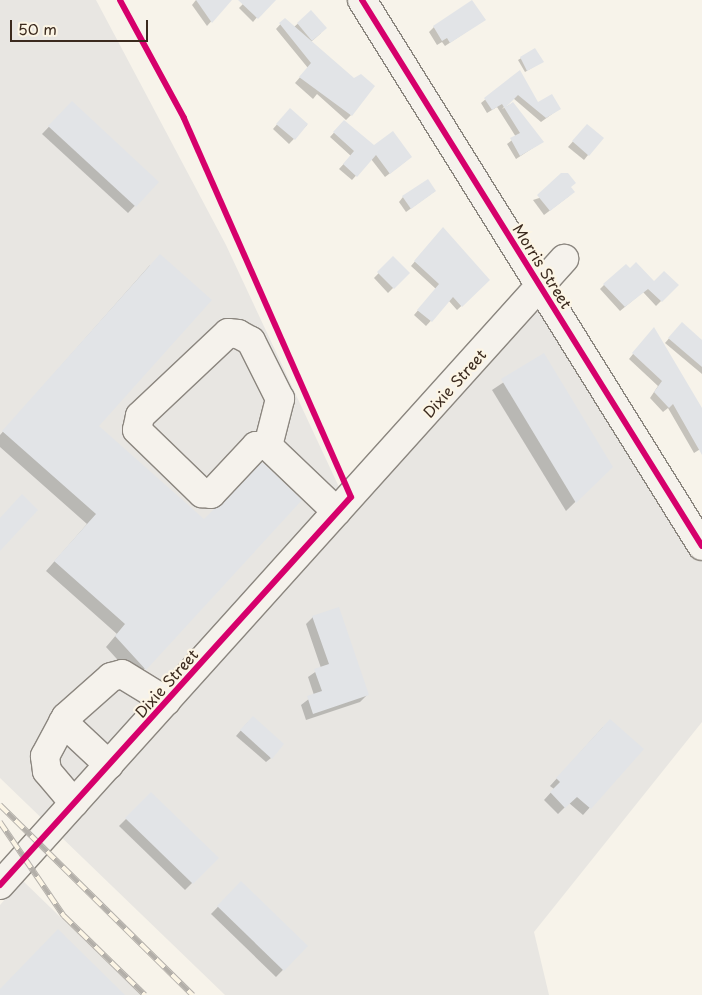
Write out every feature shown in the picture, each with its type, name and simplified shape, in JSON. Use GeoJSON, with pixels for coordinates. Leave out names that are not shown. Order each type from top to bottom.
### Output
{"type":"FeatureCollection","features":[{"type":"Feature","properties":{"kind":"street","name":"Morris Street"},"geometry":{"type":"LineString","coordinates":[[362,0],[702,546]]}},
{"type":"Feature","properties":{"kind":"street","name":"Dixie Street"},"geometry":{"type":"LineString","coordinates":[[0,885],[541,287],[564,259]]}},
{"type":"Feature","properties":{"kind":"street"},"geometry":{"type":"LineString","coordinates":[[268,446],[280,399],[251,341],[238,334],[228,333],[140,416],[137,430],[202,493],[211,494],[256,446],[268,446],[338,512]]}},
{"type":"Feature","properties":{"kind":"street"},"geometry":{"type":"LineString","coordinates":[[74,803],[47,772],[45,756],[64,722],[111,677],[122,674],[166,701]]}},
{"type":"Feature","properties":{"kind":"street"},"geometry":{"type":"LineString","coordinates":[[64,722],[109,765]]}},
{"type":"Feature","properties":{"kind":"shaded area"},"geometry":{"type":"Polygon","coordinates":[[[0,0],[96,0],[226,245],[346,502],[541,287],[702,546],[702,722],[534,932],[549,995],[225,995],[0,778],[0,0]]]}},
{"type":"Feature","properties":{"kind":"shaded area"},"geometry":{"type":"Polygon","coordinates":[[[22,880],[141,995],[0,995],[0,905],[22,880]]]}},
{"type":"Feature","properties":{"kind":"building"},"geometry":{"type":"Polygon","coordinates":[[[196,0],[232,0],[212,23],[196,0]]]}},
{"type":"Feature","properties":{"kind":"building"},"geometry":{"type":"Polygon","coordinates":[[[238,0],[276,0],[258,19],[238,0]]]}},
{"type":"Feature","properties":{"kind":"building"},"geometry":{"type":"Polygon","coordinates":[[[472,0],[486,20],[450,43],[447,38],[442,41],[433,26],[472,0]]]}},
{"type":"Feature","properties":{"kind":"building"},"geometry":{"type":"Polygon","coordinates":[[[311,10],[327,28],[312,41],[297,23],[311,10]]]}},
{"type":"Feature","properties":{"kind":"building"},"geometry":{"type":"Polygon","coordinates":[[[285,18],[354,78],[361,74],[375,86],[352,116],[299,77],[311,63],[279,23],[285,18]]]}},
{"type":"Feature","properties":{"kind":"building"},"geometry":{"type":"Polygon","coordinates":[[[535,48],[544,62],[527,71],[520,57],[535,48]]]}},
{"type":"Feature","properties":{"kind":"building"},"geometry":{"type":"Polygon","coordinates":[[[520,70],[538,102],[552,94],[561,109],[546,118],[518,95],[506,107],[513,102],[544,142],[520,156],[510,138],[520,133],[502,104],[492,110],[484,98],[520,70]]]}},
{"type":"Feature","properties":{"kind":"building"},"geometry":{"type":"Polygon","coordinates":[[[72,101],[159,182],[136,207],[48,126],[72,101]]]}},
{"type":"Feature","properties":{"kind":"building"},"geometry":{"type":"Polygon","coordinates":[[[290,108],[308,124],[295,140],[276,124],[290,108]]]}},
{"type":"Feature","properties":{"kind":"building"},"geometry":{"type":"Polygon","coordinates":[[[344,120],[374,145],[393,131],[412,157],[390,174],[376,155],[357,177],[343,164],[354,151],[333,132],[344,120]]]}},
{"type":"Feature","properties":{"kind":"building"},"geometry":{"type":"Polygon","coordinates":[[[587,124],[604,138],[589,156],[572,141],[587,124]]]}},
{"type":"Feature","properties":{"kind":"building"},"geometry":{"type":"Polygon","coordinates":[[[561,173],[568,173],[576,183],[571,187],[575,192],[550,211],[537,195],[561,173]]]}},
{"type":"Feature","properties":{"kind":"building"},"geometry":{"type":"Polygon","coordinates":[[[428,179],[436,191],[411,209],[402,196],[428,179]]]}},
{"type":"Feature","properties":{"kind":"building"},"geometry":{"type":"Polygon","coordinates":[[[443,227],[490,280],[462,307],[453,297],[432,322],[417,310],[439,284],[414,261],[443,227]]]}},
{"type":"Feature","properties":{"kind":"building"},"geometry":{"type":"Polygon","coordinates":[[[160,254],[212,300],[99,426],[204,519],[262,462],[302,500],[146,670],[115,636],[125,624],[54,561],[96,514],[2,431],[160,254]]]}},
{"type":"Feature","properties":{"kind":"building"},"geometry":{"type":"Polygon","coordinates":[[[393,256],[410,273],[394,289],[377,272],[393,256]]]}},
{"type":"Feature","properties":{"kind":"building"},"geometry":{"type":"Polygon","coordinates":[[[636,262],[654,281],[664,271],[679,285],[662,302],[648,289],[625,307],[603,284],[626,264],[630,268],[636,262]]]}},
{"type":"Feature","properties":{"kind":"building"},"geometry":{"type":"Polygon","coordinates":[[[682,322],[702,340],[702,367],[668,338],[682,322]]]}},
{"type":"Feature","properties":{"kind":"building"},"geometry":{"type":"Polygon","coordinates":[[[654,327],[702,408],[702,455],[673,404],[669,408],[654,392],[662,381],[632,353],[654,327]]]}},
{"type":"Feature","properties":{"kind":"building"},"geometry":{"type":"Polygon","coordinates":[[[544,353],[613,467],[576,503],[501,379],[544,353]]]}},
{"type":"Feature","properties":{"kind":"building"},"geometry":{"type":"Polygon","coordinates":[[[22,494],[38,510],[0,551],[0,518],[22,494]]]}},
{"type":"Feature","properties":{"kind":"building"},"geometry":{"type":"Polygon","coordinates":[[[339,607],[369,695],[313,714],[307,696],[322,691],[314,669],[329,664],[312,616],[339,607]]]}},
{"type":"Feature","properties":{"kind":"building"},"geometry":{"type":"Polygon","coordinates":[[[253,716],[284,744],[272,759],[240,730],[253,716]]]}},
{"type":"Feature","properties":{"kind":"building"},"geometry":{"type":"Polygon","coordinates":[[[610,719],[644,749],[591,809],[577,797],[565,808],[550,792],[560,782],[556,778],[610,719]]]}},
{"type":"Feature","properties":{"kind":"building"},"geometry":{"type":"Polygon","coordinates":[[[151,792],[219,858],[193,884],[125,818],[151,792]]]}},
{"type":"Feature","properties":{"kind":"building"},"geometry":{"type":"Polygon","coordinates":[[[241,881],[308,946],[284,971],[217,906],[241,881]]]}},
{"type":"Feature","properties":{"kind":"building"},"geometry":{"type":"Polygon","coordinates":[[[58,929],[125,995],[0,995],[0,989],[58,929]]]}},
{"type":"Feature","properties":{"kind":"railway"},"geometry":{"type":"LineString","coordinates":[[0,805],[193,995]]}},
{"type":"Feature","properties":{"kind":"railway"},"geometry":{"type":"LineString","coordinates":[[0,822],[64,916],[145,995]]}},
{"type":"Feature","properties":{"kind":"cycle path"},"geometry":{"type":"LineString","coordinates":[[0,885],[351,497],[184,118],[120,0]]}},
{"type":"Feature","properties":{"kind":"cycle path"},"geometry":{"type":"LineString","coordinates":[[362,0],[702,546]]}}]}
